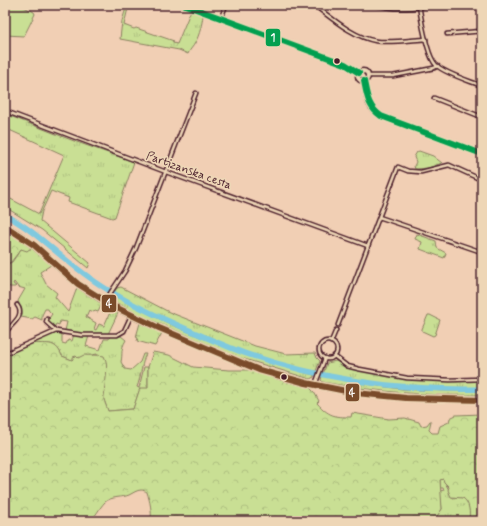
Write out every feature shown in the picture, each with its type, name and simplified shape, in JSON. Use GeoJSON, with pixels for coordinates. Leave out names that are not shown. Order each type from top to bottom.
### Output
{"type":"FeatureCollection","features":[{"type":"Feature","properties":{"kind":"main road"},"geometry":{"type":"LineString","coordinates":[[185,5],[345,64],[359,73],[359,78],[364,81],[369,105],[373,111],[381,116],[482,154]]}},
{"type":"Feature","properties":{"kind":"main road"},"geometry":{"type":"LineString","coordinates":[[359,73],[365,71],[368,76],[367,80],[364,81]]}},
{"type":"Feature","properties":{"kind":"main road"},"geometry":{"type":"LineString","coordinates":[[5,226],[36,247],[78,284],[105,301],[132,315],[232,359],[281,376],[315,385],[361,393],[402,398],[482,400]]}},
{"type":"Feature","properties":{"kind":"street"},"geometry":{"type":"LineString","coordinates":[[221,18],[226,5]]}},
{"type":"Feature","properties":{"kind":"street"},"geometry":{"type":"LineString","coordinates":[[314,5],[341,25],[359,35],[376,41],[426,39]]}},
{"type":"Feature","properties":{"kind":"street"},"geometry":{"type":"LineString","coordinates":[[376,5],[393,8],[435,5]]}},
{"type":"Feature","properties":{"kind":"street"},"geometry":{"type":"LineString","coordinates":[[419,6],[431,57],[438,66],[482,86]]}},
{"type":"Feature","properties":{"kind":"street"},"geometry":{"type":"LineString","coordinates":[[447,34],[482,31]]}},
{"type":"Feature","properties":{"kind":"street"},"geometry":{"type":"LineString","coordinates":[[368,76],[393,76],[438,66]]}},
{"type":"Feature","properties":{"kind":"street"},"geometry":{"type":"LineString","coordinates":[[105,301],[125,271],[136,248],[196,93]]}},
{"type":"Feature","properties":{"kind":"street"},"geometry":{"type":"LineString","coordinates":[[434,98],[482,117]]}},
{"type":"Feature","properties":{"kind":"street","name":"Partizanska cesta"},"geometry":{"type":"LineString","coordinates":[[5,111],[368,246]]}},
{"type":"Feature","properties":{"kind":"street"},"geometry":{"type":"LineString","coordinates":[[338,325],[398,167],[408,171],[421,172],[449,165],[482,180]]}},
{"type":"Feature","properties":{"kind":"street"},"geometry":{"type":"LineString","coordinates":[[379,217],[482,252]]}},
{"type":"Feature","properties":{"kind":"street"},"geometry":{"type":"LineString","coordinates":[[5,333],[18,318],[20,309],[17,304]]}},
{"type":"Feature","properties":{"kind":"street"},"geometry":{"type":"LineString","coordinates":[[5,350],[10,352],[56,331],[82,335],[117,335],[124,331],[132,315]]}},
{"type":"Feature","properties":{"kind":"street"},"geometry":{"type":"LineString","coordinates":[[47,319],[46,322],[56,331]]}},
{"type":"Feature","properties":{"kind":"street"},"geometry":{"type":"LineString","coordinates":[[331,342],[336,330]]}},
{"type":"Feature","properties":{"kind":"street"},"geometry":{"type":"LineString","coordinates":[[324,342],[331,342],[337,348],[336,352],[334,356],[325,358],[321,354],[320,347],[324,342]]}},
{"type":"Feature","properties":{"kind":"street"},"geometry":{"type":"LineString","coordinates":[[334,356],[347,366],[407,378],[450,380],[482,379]]}},
{"type":"Feature","properties":{"kind":"street"},"geometry":{"type":"LineString","coordinates":[[315,385],[325,358]]}},
{"type":"Feature","properties":{"kind":"green space"},"geometry":{"type":"Polygon","coordinates":[[[5,5],[20,5],[34,12],[35,14],[24,36],[5,35],[5,5]]]}},
{"type":"Feature","properties":{"kind":"green space"},"geometry":{"type":"Polygon","coordinates":[[[126,8],[128,8],[124,25],[174,41],[172,42],[177,44],[191,10],[203,15],[198,36],[188,54],[179,50],[120,39],[122,21],[126,8]]]}},
{"type":"Feature","properties":{"kind":"green space"},"geometry":{"type":"Polygon","coordinates":[[[5,114],[74,141],[134,162],[115,217],[112,218],[68,202],[69,198],[51,191],[42,211],[40,221],[90,263],[88,268],[42,230],[5,207],[5,196],[39,214],[64,155],[5,128],[5,114]]]}},
{"type":"Feature","properties":{"kind":"green space"},"geometry":{"type":"Polygon","coordinates":[[[419,151],[433,156],[442,163],[428,168],[415,169],[414,166],[416,162],[414,157],[419,151]]]}},
{"type":"Feature","properties":{"kind":"green space"},"geometry":{"type":"Polygon","coordinates":[[[5,230],[31,248],[27,251],[21,249],[11,262],[5,265],[5,230]]]}},
{"type":"Feature","properties":{"kind":"green space"},"geometry":{"type":"Polygon","coordinates":[[[417,234],[436,241],[437,248],[446,253],[444,258],[420,249],[422,242],[415,239],[417,234]]]}},
{"type":"Feature","properties":{"kind":"green space"},"geometry":{"type":"Polygon","coordinates":[[[31,248],[51,265],[40,272],[46,284],[57,293],[55,297],[68,312],[77,288],[102,304],[98,312],[89,310],[86,317],[96,323],[94,329],[96,330],[99,324],[104,326],[111,310],[118,313],[108,334],[89,334],[65,331],[67,322],[60,321],[59,325],[56,324],[54,328],[47,321],[52,314],[48,309],[45,309],[42,315],[42,320],[35,317],[32,319],[21,317],[22,312],[18,301],[25,289],[18,287],[14,282],[13,284],[16,286],[15,287],[5,285],[5,265],[12,262],[21,249],[31,248]]]}},
{"type":"Feature","properties":{"kind":"green space"},"geometry":{"type":"Polygon","coordinates":[[[121,287],[169,312],[255,346],[286,354],[315,353],[320,361],[315,373],[238,349],[187,329],[114,292],[117,288],[121,287]]]}},
{"type":"Feature","properties":{"kind":"green space"},"geometry":{"type":"Polygon","coordinates":[[[113,295],[186,331],[236,351],[314,375],[314,377],[310,379],[238,357],[142,316],[115,302],[112,299],[113,295]]]}},
{"type":"Feature","properties":{"kind":"green space"},"geometry":{"type":"Polygon","coordinates":[[[428,315],[440,320],[435,335],[433,336],[422,331],[428,315]]]}},
{"type":"Feature","properties":{"kind":"green space"},"geometry":{"type":"Polygon","coordinates":[[[140,323],[162,333],[155,346],[137,341],[138,338],[136,337],[140,323]]]}},
{"type":"Feature","properties":{"kind":"green space"},"geometry":{"type":"Polygon","coordinates":[[[59,332],[62,333],[62,343],[66,344],[68,340],[72,341],[74,334],[89,336],[86,346],[100,350],[104,339],[109,339],[110,336],[121,336],[126,340],[122,349],[121,362],[125,369],[131,370],[140,362],[143,354],[146,354],[143,360],[137,387],[139,388],[144,367],[148,367],[148,389],[140,389],[133,409],[108,411],[103,397],[105,392],[97,354],[78,358],[76,356],[72,360],[62,356],[53,345],[31,343],[59,332]]]}},
{"type":"Feature","properties":{"kind":"green space"},"geometry":{"type":"Polygon","coordinates":[[[31,343],[53,345],[62,356],[72,360],[73,357],[76,356],[78,358],[84,355],[104,356],[107,370],[104,398],[108,411],[133,409],[140,388],[148,388],[148,367],[153,352],[169,355],[193,367],[248,370],[309,387],[319,401],[317,403],[325,411],[340,417],[351,417],[352,413],[389,419],[405,418],[419,422],[421,426],[427,425],[431,421],[429,430],[432,433],[438,433],[440,426],[449,422],[450,418],[456,415],[482,414],[482,521],[469,521],[467,503],[463,498],[451,497],[448,490],[449,487],[443,479],[440,480],[442,509],[437,516],[436,521],[151,521],[147,492],[141,490],[126,496],[108,500],[89,521],[5,521],[5,354],[11,353],[31,343]]]}},
{"type":"Feature","properties":{"kind":"green space"},"geometry":{"type":"Polygon","coordinates":[[[336,361],[357,370],[405,378],[456,382],[482,380],[482,388],[413,387],[366,382],[323,374],[327,363],[336,361]]]}},
{"type":"Feature","properties":{"kind":"green space"},"geometry":{"type":"Polygon","coordinates":[[[322,376],[402,389],[432,391],[482,391],[482,395],[442,395],[382,391],[323,382],[321,380],[322,376]]]}},
{"type":"Feature","properties":{"kind":"green space"},"geometry":{"type":"Polygon","coordinates":[[[440,479],[443,479],[453,498],[458,497],[466,500],[470,511],[469,521],[436,521],[437,516],[442,509],[440,491],[444,490],[443,488],[440,488],[440,479]]]}},
{"type":"Feature","properties":{"kind":"waterway"},"geometry":{"type":"LineString","coordinates":[[5,215],[33,233],[72,265],[108,290],[142,309],[244,353],[303,370],[362,382],[421,388],[482,389]]}},
{"type":"Feature","properties":{"kind":"transit line","name":"1"},"geometry":{"type":"LineString","coordinates":[[185,5],[345,64],[359,73]]}},
{"type":"Feature","properties":{"kind":"transit line","name":"1"},"geometry":{"type":"LineString","coordinates":[[364,81],[367,96],[371,105],[373,109],[381,116],[482,154]]}},
{"type":"Feature","properties":{"kind":"transit line","name":"4"},"geometry":{"type":"LineString","coordinates":[[5,226],[34,245],[78,284],[115,307],[159,328],[259,370],[306,383],[356,393],[406,398],[482,400]]}}]}
